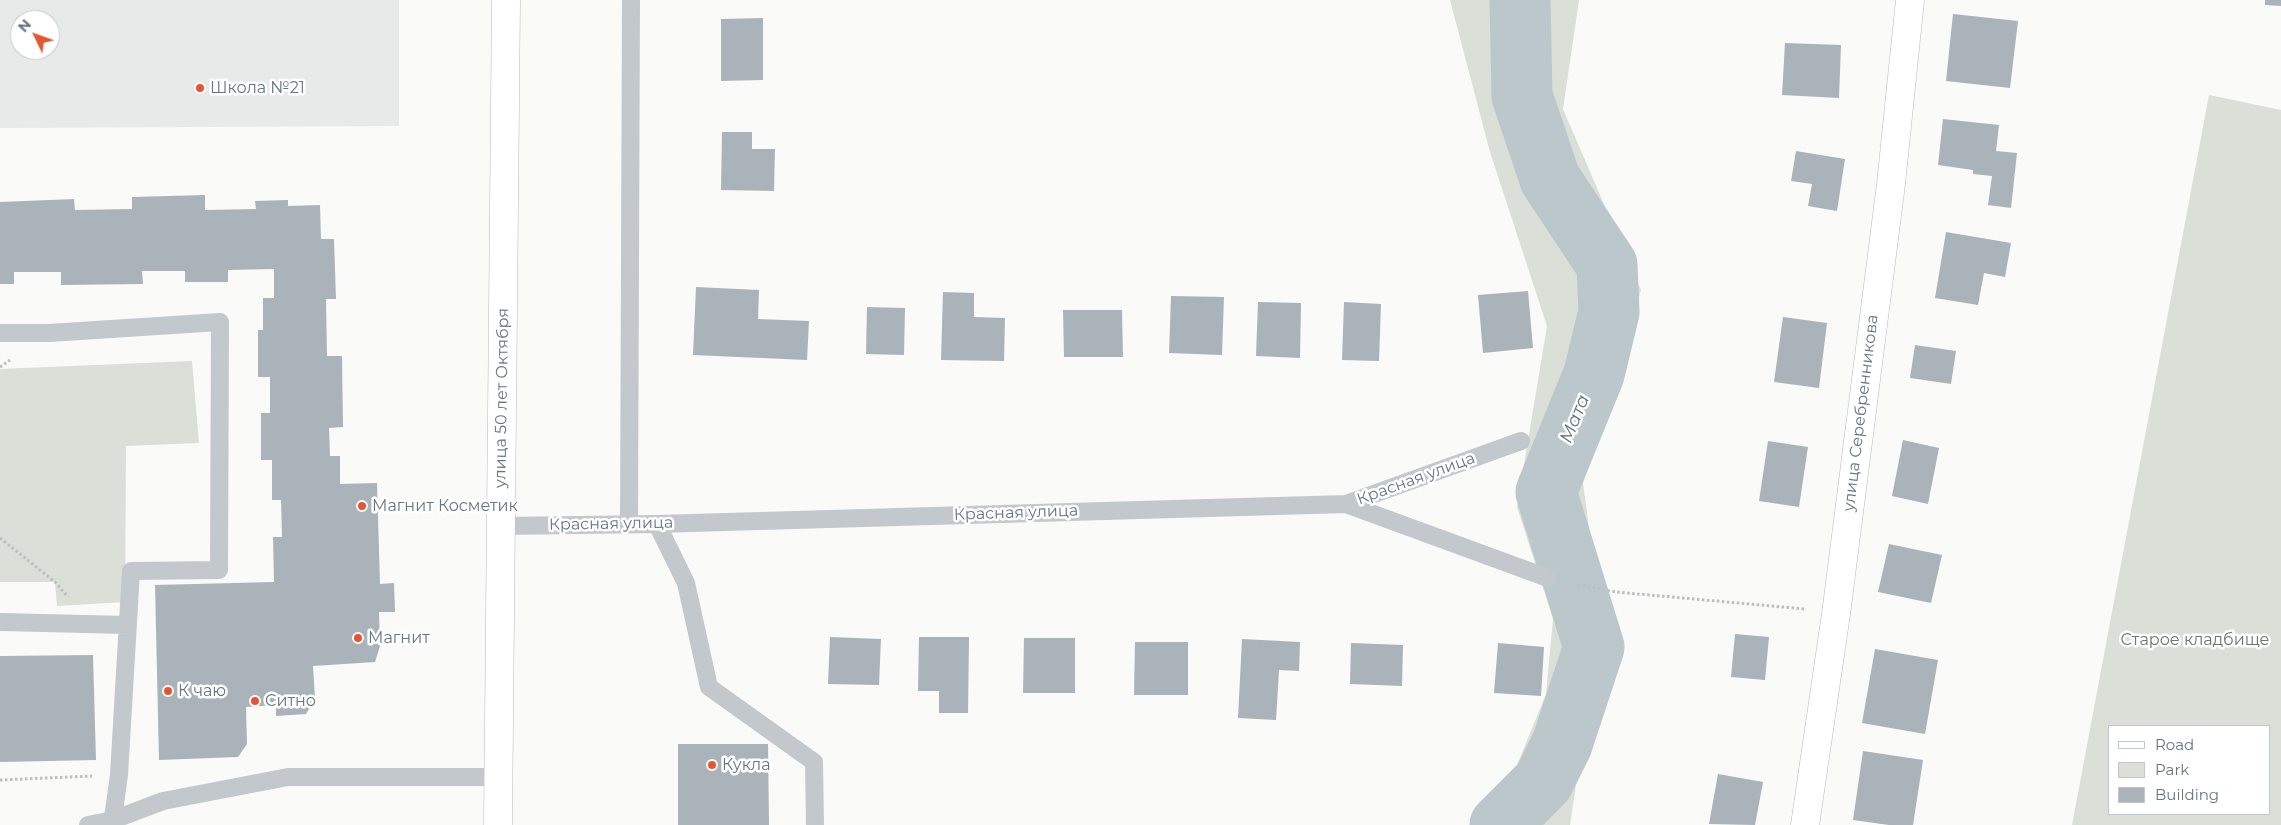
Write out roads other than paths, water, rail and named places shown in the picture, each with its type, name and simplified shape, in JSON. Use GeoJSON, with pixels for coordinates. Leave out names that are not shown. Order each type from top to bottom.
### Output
{"type":"FeatureCollection","features":[{"type":"Feature","properties":{"kind":"main road","name":"улица 50 лет Октября"},"geometry":{"type":"LineString","coordinates":[[498,825],[506,0]]}},
{"type":"Feature","properties":{"kind":"main road","name":"улица Серебренникова"},"geometry":{"type":"LineString","coordinates":[[1805,825],[1838,594],[1891,184],[1910,0]]}},
{"type":"Feature","properties":{"kind":"lane"},"geometry":{"type":"LineString","coordinates":[[629,522],[631,0]]}},
{"type":"Feature","properties":{"kind":"lane"},"geometry":{"type":"LineString","coordinates":[[0,333],[220,322],[220,570],[131,572],[119,775],[112,822]]}},
{"type":"Feature","properties":{"kind":"lane","name":"Красная улица"},"geometry":{"type":"LineString","coordinates":[[500,526],[629,522],[657,524],[1346,504],[1520,441]]}},
{"type":"Feature","properties":{"kind":"lane"},"geometry":{"type":"LineString","coordinates":[[1346,504],[1548,578]]}},
{"type":"Feature","properties":{"kind":"lane"},"geometry":{"type":"LineString","coordinates":[[657,524],[686,582],[709,687],[814,762],[814,825]]}},
{"type":"Feature","properties":{"kind":"lane"},"geometry":{"type":"LineString","coordinates":[[0,622],[128,625]]}},
{"type":"Feature","properties":{"kind":"lane"},"geometry":{"type":"LineString","coordinates":[[88,825],[112,822],[163,801],[288,778],[499,777]]}},
{"type":"Feature","properties":{"kind":"waterway","name":"Мата"},"geometry":{"type":"LineString","coordinates":[[1500,825],[1543,782],[1562,744],[1594,647],[1546,492],[1594,374],[1609,312],[1607,265],[1550,179],[1522,96],[1520,0]]}},
{"type":"Feature","properties":{"kind":"place","name":"Школа №21"},"geometry":{"type":"Point","coordinates":[200,88]}},
{"type":"Feature","properties":{"kind":"place","name":"Магнит Косметик"},"geometry":{"type":"Point","coordinates":[362,506]}},
{"type":"Feature","properties":{"kind":"place","name":"Магнит"},"geometry":{"type":"Point","coordinates":[358,638]}},
{"type":"Feature","properties":{"kind":"place","name":"К чаю"},"geometry":{"type":"Point","coordinates":[168,691]}},
{"type":"Feature","properties":{"kind":"place","name":"Ситно"},"geometry":{"type":"Point","coordinates":[255,701]}},
{"type":"Feature","properties":{"kind":"place","name":"Кукла"},"geometry":{"type":"Point","coordinates":[712,765]}},
{"type":"Feature","properties":{"kind":"park label","name":"Старое кладбище"},"geometry":{"type":"Point","coordinates":[2195,640]}}]}
